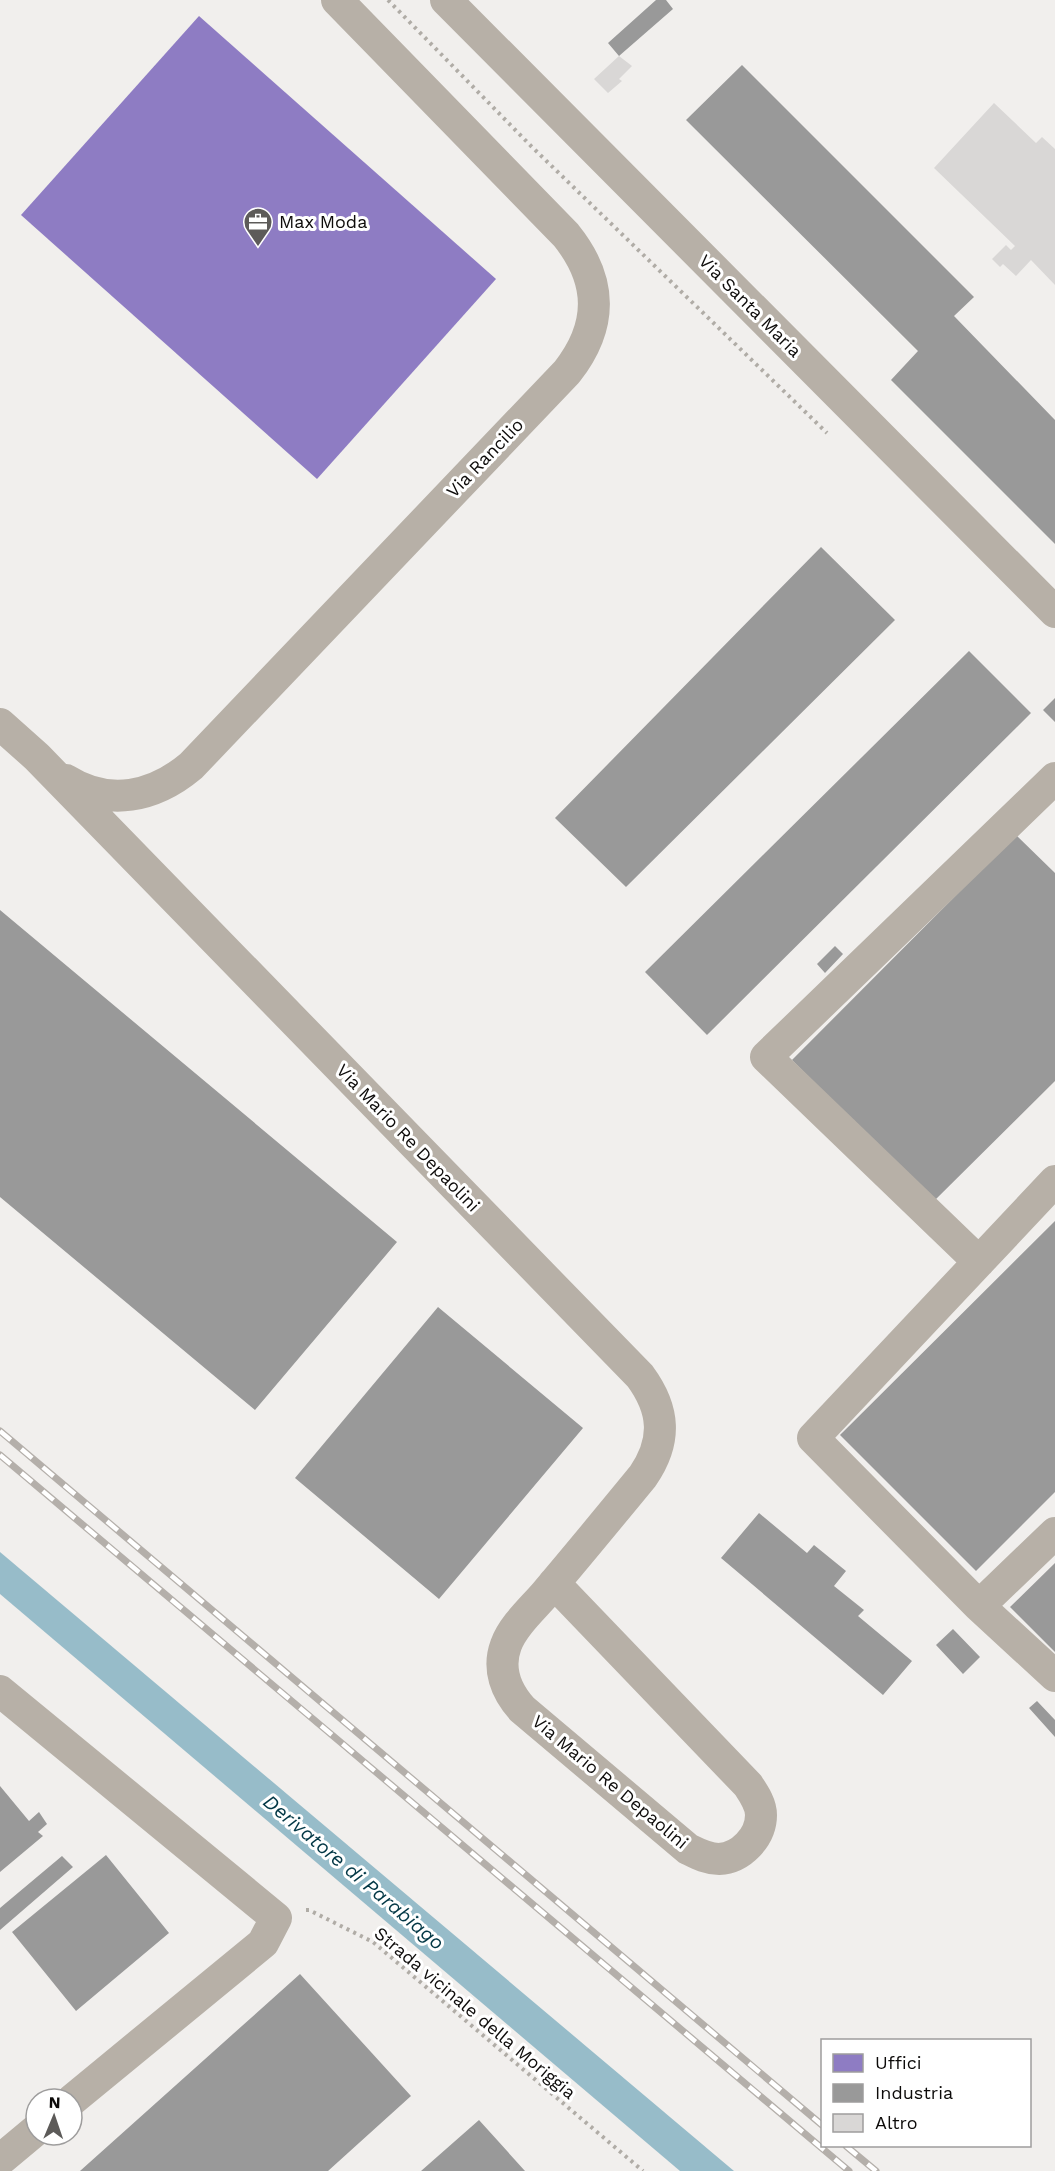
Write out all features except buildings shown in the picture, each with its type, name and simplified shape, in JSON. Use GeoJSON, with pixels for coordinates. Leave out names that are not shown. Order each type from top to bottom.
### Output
{"type":"FeatureCollection","features":[{"type":"Feature","properties":{"kind":"street","name":"Via Rancilio"},"geometry":{"type":"LineString","coordinates":[[38,757],[68,782],[104,795],[142,794],[176,778],[199,757],[567,372],[579,357],[587,340],[593,322],[595,303],[587,267],[578,250],[337,0]]}},
{"type":"Feature","properties":{"kind":"street","name":"Via Santa Maria"},"geometry":{"type":"LineString","coordinates":[[446,0],[1055,612]]}},
{"type":"Feature","properties":{"kind":"street","name":"Via Mario Re Depaolini"},"geometry":{"type":"LineString","coordinates":[[0,724],[38,757],[632,1368],[651,1391],[658,1408],[661,1426],[659,1444],[653,1461],[515,1630],[506,1645],[502,1662],[504,1679],[510,1695],[522,1708],[688,1849],[703,1857],[719,1859],[735,1855],[749,1845],[757,1831],[760,1815],[757,1799],[748,1785],[554,1583]]}},
{"type":"Feature","properties":{"kind":"street"},"geometry":{"type":"LineString","coordinates":[[979,1262],[766,1057],[1055,778]]}},
{"type":"Feature","properties":{"kind":"street"},"geometry":{"type":"LineString","coordinates":[[1055,1181],[813,1438],[979,1606],[1055,1676]]}},
{"type":"Feature","properties":{"kind":"street"},"geometry":{"type":"LineString","coordinates":[[979,1606],[1055,1533]]}},
{"type":"Feature","properties":{"kind":"street"},"geometry":{"type":"LineString","coordinates":[[0,1691],[276,1918],[263,1943],[84,2090]]}},
{"type":"Feature","properties":{"kind":"street"},"geometry":{"type":"LineString","coordinates":[[0,2160],[24,2140]]}},
{"type":"Feature","properties":{"kind":"path"},"geometry":{"type":"LineString","coordinates":[[388,0],[531,146],[831,437]]}},
{"type":"Feature","properties":{"kind":"path","name":"Strada vicinale della Moriggia"},"geometry":{"type":"LineString","coordinates":[[276,1918],[309,1910],[373,1941],[643,2171]]}},
{"type":"Feature","properties":{"kind":"water","name":"Derivatore di Parabiago"},"geometry":{"type":"Polygon","coordinates":[[[0,1552],[734,2171],[680,2171],[0,1594],[0,1552]]]}},
{"type":"Feature","properties":{"kind":"railway"},"geometry":{"type":"LineString","coordinates":[[0,1431],[821,2124]]}},
{"type":"Feature","properties":{"kind":"railway"},"geometry":{"type":"LineString","coordinates":[[0,1455],[849,2171]]}},
{"type":"Feature","properties":{"kind":"railway"},"geometry":{"type":"LineString","coordinates":[[847,2147],[876,2171]]}},
{"type":"Feature","properties":{"kind":"place","name":"Max Moda"},"geometry":{"type":"Point","coordinates":[258,248]}}]}
